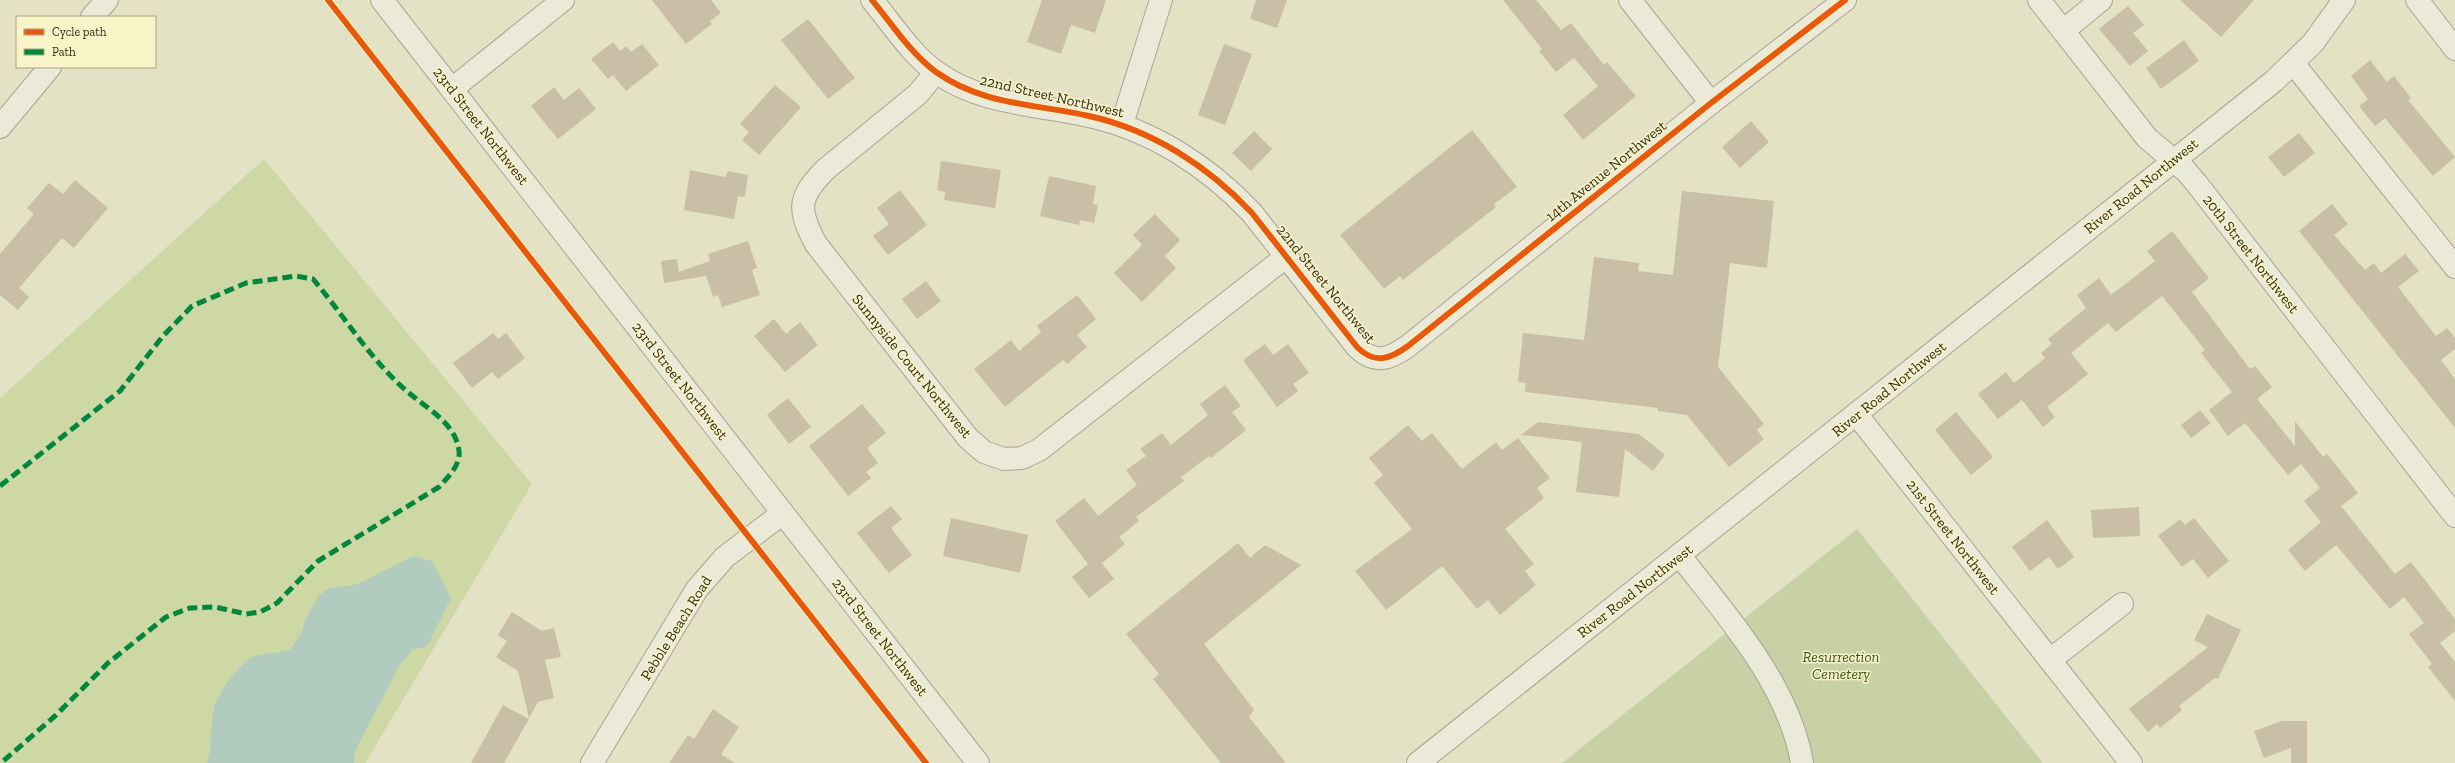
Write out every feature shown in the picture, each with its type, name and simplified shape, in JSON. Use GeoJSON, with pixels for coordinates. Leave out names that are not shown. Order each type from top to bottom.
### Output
{"type":"FeatureCollection","features":[{"type":"Feature","properties":{"kind":"street"},"geometry":{"type":"LineString","coordinates":[[93,16],[106,0]]}},
{"type":"Feature","properties":{"kind":"street","name":"23rd Street Northwest"},"geometry":{"type":"LineString","coordinates":[[382,0],[978,763]]}},
{"type":"Feature","properties":{"kind":"street"},"geometry":{"type":"LineString","coordinates":[[452,89],[564,0]]}},
{"type":"Feature","properties":{"kind":"street","name":"22nd Street Northwest"},"geometry":{"type":"LineString","coordinates":[[872,0],[912,50],[936,72],[974,93],[1001,101],[1088,115],[1122,124],[1150,136],[1210,174],[1236,196],[1287,256],[1357,347],[1364,354],[1382,360]]}},
{"type":"Feature","properties":{"kind":"street"},"geometry":{"type":"LineString","coordinates":[[1122,124],[1161,0]]}},
{"type":"Feature","properties":{"kind":"street"},"geometry":{"type":"LineString","coordinates":[[1630,0],[1711,103]]}},
{"type":"Feature","properties":{"kind":"street","name":"20th Street Northwest"},"geometry":{"type":"LineString","coordinates":[[2039,0],[2147,138],[2172,161],[2186,171],[2197,184],[2455,516]]}},
{"type":"Feature","properties":{"kind":"street"},"geometry":{"type":"LineString","coordinates":[[2063,31],[2101,0]]}},
{"type":"Feature","properties":{"kind":"street","name":"River Road Northwest"},"geometry":{"type":"LineString","coordinates":[[1418,763],[1857,415],[2172,161],[2274,81],[2317,37],[2344,0]]}},
{"type":"Feature","properties":{"kind":"street"},"geometry":{"type":"LineString","coordinates":[[2416,0],[2455,49]]}},
{"type":"Feature","properties":{"kind":"street","name":"14th Avenue Northwest"},"geometry":{"type":"LineString","coordinates":[[1382,360],[1391,358],[1408,346],[1835,3]]}},
{"type":"Feature","properties":{"kind":"street"},"geometry":{"type":"LineString","coordinates":[[2293,63],[2455,267]]}},
{"type":"Feature","properties":{"kind":"street"},"geometry":{"type":"LineString","coordinates":[[0,127],[49,68]]}},
{"type":"Feature","properties":{"kind":"street","name":"Sunnyside Court Northwest"},"geometry":{"type":"LineString","coordinates":[[936,72],[918,94],[826,169],[814,181],[805,193],[802,210],[807,228],[816,244],[955,422],[984,452],[1004,459],[1022,458],[1039,450],[1287,256]]}},
{"type":"Feature","properties":{"kind":"street","name":"21st Street Northwest"},"geometry":{"type":"LineString","coordinates":[[1857,415],[2131,763]]}},
{"type":"Feature","properties":{"kind":"street","name":"Pebble Beach Road"},"geometry":{"type":"LineString","coordinates":[[592,763],[697,589],[725,557],[783,513]]}},
{"type":"Feature","properties":{"kind":"street"},"geometry":{"type":"LineString","coordinates":[[1680,556],[1721,608],[1759,661],[1786,714],[1802,763]]}},
{"type":"Feature","properties":{"kind":"street"},"geometry":{"type":"LineString","coordinates":[[2050,660],[2122,604]]}},
{"type":"Feature","properties":{"kind":"green space"},"geometry":{"type":"Polygon","coordinates":[[[264,159],[532,484],[365,763],[0,763],[0,398],[264,159]]]}},
{"type":"Feature","properties":{"kind":"green space","name":"Resurrection Cemetery"},"geometry":{"type":"Polygon","coordinates":[[[1857,529],[2043,763],[1562,763],[1857,529]]]}},
{"type":"Feature","properties":{"kind":"shaded area"},"geometry":{"type":"Polygon","coordinates":[[[413,556],[432,561],[451,598],[429,643],[425,647],[412,650],[398,668],[355,751],[354,763],[207,763],[216,702],[224,687],[243,664],[254,656],[290,650],[302,632],[306,618],[319,595],[328,589],[358,584],[413,556]]]}},
{"type":"Feature","properties":{"kind":"building"},"geometry":{"type":"Polygon","coordinates":[[[652,0],[711,0],[721,13],[710,21],[712,24],[686,44],[652,0]]]}},
{"type":"Feature","properties":{"kind":"building"},"geometry":{"type":"Polygon","coordinates":[[[1042,0],[1106,0],[1095,33],[1071,25],[1061,54],[1027,42],[1042,0]]]}},
{"type":"Feature","properties":{"kind":"building"},"geometry":{"type":"Polygon","coordinates":[[[1256,0],[1287,0],[1277,28],[1250,19],[1256,0]]]}},
{"type":"Feature","properties":{"kind":"building"},"geometry":{"type":"Polygon","coordinates":[[[1503,0],[1536,0],[1561,30],[1571,23],[1604,65],[1607,62],[1636,96],[1583,140],[1563,115],[1598,86],[1574,58],[1556,72],[1539,51],[1542,49],[1503,0]]]}},
{"type":"Feature","properties":{"kind":"building"},"geometry":{"type":"Polygon","coordinates":[[[2180,0],[2254,0],[2221,37],[2180,0]]]}},
{"type":"Feature","properties":{"kind":"building"},"geometry":{"type":"Polygon","coordinates":[[[2128,6],[2144,25],[2133,33],[2148,51],[2130,66],[2099,29],[2128,6]]]}},
{"type":"Feature","properties":{"kind":"building"},"geometry":{"type":"Polygon","coordinates":[[[808,19],[855,78],[828,99],[781,40],[808,19]]]}},
{"type":"Feature","properties":{"kind":"building"},"geometry":{"type":"Polygon","coordinates":[[[2184,40],[2199,61],[2161,89],[2146,68],[2184,40]]]}},
{"type":"Feature","properties":{"kind":"building"},"geometry":{"type":"Polygon","coordinates":[[[613,42],[620,51],[626,46],[631,52],[642,44],[659,65],[626,91],[613,75],[608,79],[591,59],[613,42]]]}},
{"type":"Feature","properties":{"kind":"building"},"geometry":{"type":"Polygon","coordinates":[[[1224,44],[1252,54],[1225,125],[1198,115],[1224,44]]]}},
{"type":"Feature","properties":{"kind":"building"},"geometry":{"type":"Polygon","coordinates":[[[2370,60],[2387,82],[2394,76],[2411,98],[2408,100],[2455,157],[2433,176],[2385,118],[2375,126],[2359,106],[2368,99],[2351,76],[2370,60]]]}},
{"type":"Feature","properties":{"kind":"building"},"geometry":{"type":"Polygon","coordinates":[[[775,85],[801,107],[759,155],[742,140],[749,132],[740,124],[775,85]]]}},
{"type":"Feature","properties":{"kind":"building"},"geometry":{"type":"Polygon","coordinates":[[[554,87],[564,100],[579,88],[596,109],[558,139],[531,106],[554,87]]]}},
{"type":"Feature","properties":{"kind":"building"},"geometry":{"type":"Polygon","coordinates":[[[1751,121],[1769,142],[1740,168],[1722,147],[1751,121]]]}},
{"type":"Feature","properties":{"kind":"building"},"geometry":{"type":"Polygon","coordinates":[[[1472,130],[1517,187],[1494,204],[1496,207],[1403,280],[1400,276],[1384,289],[1340,235],[1472,130]]]}},
{"type":"Feature","properties":{"kind":"building"},"geometry":{"type":"Polygon","coordinates":[[[1254,131],[1272,149],[1251,171],[1232,153],[1254,131]]]}},
{"type":"Feature","properties":{"kind":"building"},"geometry":{"type":"Polygon","coordinates":[[[2299,133],[2315,153],[2284,177],[2268,157],[2299,133]]]}},
{"type":"Feature","properties":{"kind":"building"},"geometry":{"type":"Polygon","coordinates":[[[941,161],[1001,170],[995,208],[944,200],[945,192],[937,190],[941,161]]]}},
{"type":"Feature","properties":{"kind":"building"},"geometry":{"type":"Polygon","coordinates":[[[690,170],[725,177],[728,171],[748,175],[745,197],[738,196],[734,219],[684,210],[690,170]]]}},
{"type":"Feature","properties":{"kind":"building"},"geometry":{"type":"Polygon","coordinates":[[[1049,176],[1096,186],[1093,204],[1098,205],[1094,223],[1080,220],[1079,225],[1040,216],[1049,176]]]}},
{"type":"Feature","properties":{"kind":"building"},"geometry":{"type":"Polygon","coordinates":[[[75,180],[108,208],[74,248],[62,238],[19,288],[29,297],[18,310],[0,295],[0,254],[34,214],[27,208],[49,183],[63,194],[75,180]]]}},
{"type":"Feature","properties":{"kind":"building"},"geometry":{"type":"Polygon","coordinates":[[[900,190],[927,225],[888,255],[873,236],[889,224],[877,208],[900,190]]]}},
{"type":"Feature","properties":{"kind":"building"},"geometry":{"type":"Polygon","coordinates":[[[1682,191],[1774,201],[1767,268],[1730,263],[1718,367],[1764,424],[1757,430],[1764,439],[1729,467],[1687,415],[1658,411],[1658,408],[1525,392],[1526,383],[1518,382],[1523,333],[1584,340],[1594,257],[1639,263],[1638,271],[1673,275],[1682,191]]]}},
{"type":"Feature","properties":{"kind":"building"},"geometry":{"type":"Polygon","coordinates":[[[2332,204],[2348,224],[2334,235],[2365,270],[2374,263],[2381,273],[2405,254],[2419,271],[2398,287],[2436,336],[2447,328],[2455,338],[2455,349],[2441,360],[2455,379],[2455,428],[2299,231],[2332,204]]]}},
{"type":"Feature","properties":{"kind":"building"},"geometry":{"type":"Polygon","coordinates":[[[1155,214],[1180,240],[1165,256],[1176,268],[1142,302],[1114,273],[1142,245],[1133,235],[1155,214]]]}},
{"type":"Feature","properties":{"kind":"building"},"geometry":{"type":"Polygon","coordinates":[[[2172,231],[2209,278],[2192,292],[2250,369],[2255,366],[2272,387],[2257,399],[2295,446],[2295,421],[2323,457],[2327,454],[2358,493],[2341,506],[2395,574],[2411,562],[2455,619],[2455,631],[2440,643],[2455,662],[2455,701],[2428,667],[2432,664],[2409,634],[2424,623],[2404,597],[2390,609],[2336,545],[2305,571],[2288,550],[2321,522],[2304,501],[2320,488],[2301,464],[2288,475],[2245,423],[2228,436],[2209,410],[2232,392],[2201,353],[2205,350],[2162,296],[2116,332],[2108,323],[2071,353],[2088,374],[2047,407],[2055,417],[2043,427],[2022,400],[1998,419],[1978,394],[2006,372],[2014,383],[2045,358],[2041,353],[2052,344],[2048,339],[2086,308],[2077,295],[2099,278],[2111,295],[2155,261],[2147,251],[2172,231]]]}},
{"type":"Feature","properties":{"kind":"building"},"geometry":{"type":"Polygon","coordinates":[[[748,241],[757,268],[752,270],[760,295],[722,307],[718,295],[713,297],[706,276],[664,283],[661,261],[677,259],[679,272],[710,261],[708,254],[748,241]]]}},
{"type":"Feature","properties":{"kind":"building"},"geometry":{"type":"Polygon","coordinates":[[[926,281],[941,301],[917,319],[902,299],[926,281]]]}},
{"type":"Feature","properties":{"kind":"building"},"geometry":{"type":"Polygon","coordinates":[[[1077,295],[1096,319],[1077,335],[1087,347],[1067,364],[1063,360],[1005,407],[974,369],[1011,340],[1019,351],[1041,332],[1037,326],[1077,295]]]}},
{"type":"Feature","properties":{"kind":"building"},"geometry":{"type":"Polygon","coordinates":[[[774,319],[786,334],[800,322],[818,345],[785,372],[754,336],[774,319]]]}},
{"type":"Feature","properties":{"kind":"building"},"geometry":{"type":"Polygon","coordinates":[[[493,333],[498,339],[506,333],[525,358],[498,379],[492,372],[472,388],[453,363],[493,333]]]}},
{"type":"Feature","properties":{"kind":"building"},"geometry":{"type":"Polygon","coordinates":[[[1265,344],[1273,355],[1288,344],[1309,373],[1293,384],[1298,391],[1277,407],[1243,360],[1265,344]]]}},
{"type":"Feature","properties":{"kind":"building"},"geometry":{"type":"Polygon","coordinates":[[[1225,385],[1241,406],[1232,412],[1246,430],[1211,458],[1209,456],[1181,477],[1184,481],[1136,517],[1139,521],[1119,537],[1125,544],[1102,563],[1114,579],[1089,598],[1072,577],[1088,564],[1055,521],[1084,498],[1098,516],[1137,485],[1126,470],[1146,456],[1140,449],[1162,433],[1171,445],[1208,415],[1200,404],[1225,385]]]}},
{"type":"Feature","properties":{"kind":"building"},"geometry":{"type":"Polygon","coordinates":[[[788,398],[811,427],[789,444],[767,415],[788,398]]]}},
{"type":"Feature","properties":{"kind":"building"},"geometry":{"type":"Polygon","coordinates":[[[862,404],[886,433],[867,448],[878,463],[866,472],[871,478],[848,496],[809,446],[862,404]]]}},
{"type":"Feature","properties":{"kind":"building"},"geometry":{"type":"Polygon","coordinates":[[[2200,410],[2211,423],[2191,438],[2181,425],[2200,410]]]}},
{"type":"Feature","properties":{"kind":"building"},"geometry":{"type":"Polygon","coordinates":[[[1956,412],[1993,457],[1971,475],[1935,430],[1956,412]]]}},
{"type":"Feature","properties":{"kind":"building"},"geometry":{"type":"Polygon","coordinates":[[[1538,422],[1639,434],[1665,455],[1653,471],[1625,449],[1619,497],[1576,492],[1582,442],[1521,435],[1538,422]]]}},
{"type":"Feature","properties":{"kind":"building"},"geometry":{"type":"Polygon","coordinates":[[[1408,425],[1422,441],[1432,433],[1462,469],[1496,442],[1502,450],[1518,438],[1550,478],[1537,488],[1544,498],[1505,529],[1534,564],[1525,571],[1536,585],[1500,615],[1488,600],[1477,609],[1442,566],[1386,610],[1355,571],[1412,529],[1374,483],[1383,475],[1369,458],[1408,425]]]}},
{"type":"Feature","properties":{"kind":"building"},"geometry":{"type":"Polygon","coordinates":[[[891,506],[902,519],[891,528],[912,555],[889,573],[857,533],[891,506]]]}},
{"type":"Feature","properties":{"kind":"building"},"geometry":{"type":"Polygon","coordinates":[[[2139,507],[2140,536],[2093,538],[2091,510],[2139,507]]]}},
{"type":"Feature","properties":{"kind":"building"},"geometry":{"type":"Polygon","coordinates":[[[951,518],[1028,535],[1020,573],[943,556],[951,518]]]}},
{"type":"Feature","properties":{"kind":"building"},"geometry":{"type":"Polygon","coordinates":[[[2194,518],[2229,561],[2208,578],[2193,559],[2182,567],[2158,536],[2180,519],[2185,525],[2194,518]]]}},
{"type":"Feature","properties":{"kind":"building"},"geometry":{"type":"Polygon","coordinates":[[[2047,520],[2074,557],[2058,569],[2049,557],[2030,571],[2012,547],[2047,520]]]}},
{"type":"Feature","properties":{"kind":"building"},"geometry":{"type":"Polygon","coordinates":[[[1238,543],[1250,558],[1265,545],[1301,565],[1204,644],[1254,710],[1249,717],[1286,763],[1221,763],[1153,679],[1159,674],[1126,634],[1238,543]]]}},
{"type":"Feature","properties":{"kind":"building"},"geometry":{"type":"Polygon","coordinates":[[[512,612],[542,631],[554,628],[561,657],[545,660],[554,698],[538,702],[529,718],[518,671],[496,657],[507,641],[498,635],[512,612]]]}},
{"type":"Feature","properties":{"kind":"building"},"geometry":{"type":"Polygon","coordinates":[[[2207,614],[2241,630],[2218,679],[2215,678],[2179,706],[2182,710],[2160,728],[2157,724],[2148,732],[2129,709],[2208,647],[2194,640],[2207,614]]]}},
{"type":"Feature","properties":{"kind":"building"},"geometry":{"type":"Polygon","coordinates":[[[503,705],[529,719],[504,763],[471,763],[503,705]]]}},
{"type":"Feature","properties":{"kind":"building"},"geometry":{"type":"Polygon","coordinates":[[[713,709],[739,727],[721,754],[735,763],[669,763],[688,735],[694,739],[713,709]]]}},
{"type":"Feature","properties":{"kind":"building"},"geometry":{"type":"Polygon","coordinates":[[[2282,721],[2307,721],[2307,763],[2291,763],[2291,748],[2264,758],[2254,731],[2282,721]]]}},
{"type":"Feature","properties":{"kind":"marked path"},"geometry":{"type":"LineString","coordinates":[[0,486],[120,391],[163,336],[192,306],[246,283],[296,276],[313,279],[382,367],[409,393],[447,425],[457,441],[459,451],[456,466],[439,487],[318,561],[277,603],[260,612],[246,614],[215,607],[190,608],[166,617],[108,663],[55,716],[1,763]]}},
{"type":"Feature","properties":{"kind":"cycle path"},"geometry":{"type":"LineString","coordinates":[[328,0],[926,763]]}},
{"type":"Feature","properties":{"kind":"cycle path"},"geometry":{"type":"LineString","coordinates":[[872,0],[918,57],[936,72],[954,83],[972,91],[1010,102],[1069,112],[1112,122],[1157,140],[1198,165],[1217,180],[1252,213],[1357,347],[1364,353],[1376,358],[1389,357],[1408,346],[1711,103],[1845,0]]}}]}
